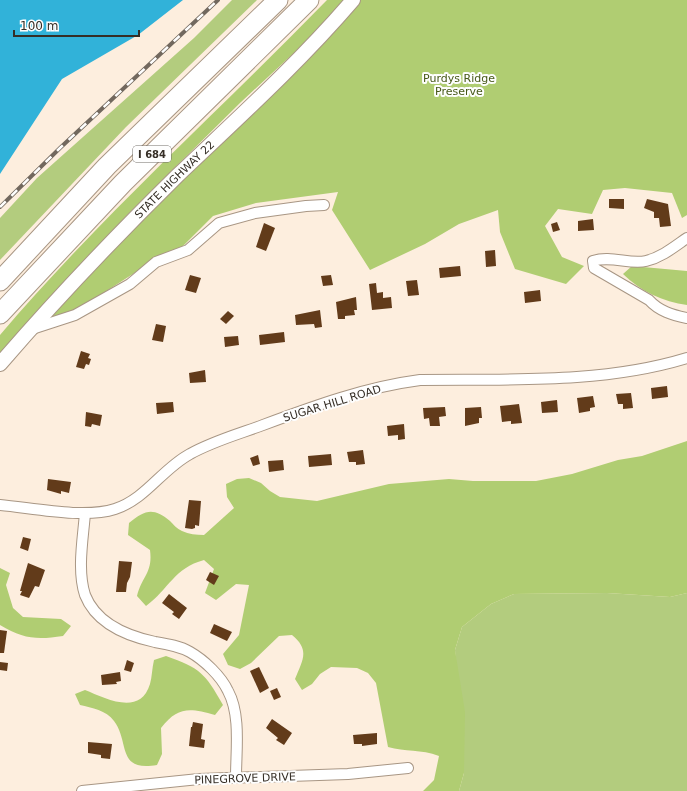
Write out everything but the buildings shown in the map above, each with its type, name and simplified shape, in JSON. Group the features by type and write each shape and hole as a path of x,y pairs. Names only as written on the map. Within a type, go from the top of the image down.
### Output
{"highway":[{"name":"I 684","path":"0,280 107,166 278,0"},
{"name":"I 684","path":"0,314 123,183 309,0"}],"main road":[{"name":"STATE HIGHWAY 22","path":"0,364 30,330 141,213 290,66 353,0"}],"street":[{"path":"30,330 75,315 130,284 156,262 188,250 219,223 254,213 324,205"},
{"path":"687,238 666,253 645,261 602,258 592,261 594,268 649,300 656,308 687,318"},
{"name":"SUGAR HILL ROAD","path":"0,505 85,513 102,512 132,502 188,454 209,444 316,406 372,389 420,380 551,378 623,372 687,358"},
{"path":"85,513 81,555 82,571 85,594 94,612 112,626 132,636 189,651 222,680 229,691 235,710 236,778"},
{"name":"PINEGROVE DRIVE","path":"82,791 236,778 348,774 408,768"}],"green space":[{"path":"232,0 257,0 126,127 0,260 0,218 37,178 194,38"},
{"path":"327,0 344,0 310,38 241,102 129,213 17,334 0,355 0,335 78,248"},
{"name":"Purdys Ridge Preserve","path":"357,0 687,0 687,215 682,218 672,193 625,188 603,190 592,214 558,209 545,226 562,257 584,266 566,284 515,269 500,232 498,210 459,224 425,244 370,270 332,210 338,192 256,203 213,216 183,246 139,270 74,312 41,323"},
{"path":"632,266 687,271 687,305 678,304 652,295 637,286 623,274"},
{"path":"687,441 687,593 670,597 607,593 514,594 491,604 462,627 455,650 465,712 464,773 459,791 423,791 434,780 439,756 426,752 401,750 388,747 376,683 368,673 357,668 331,667 320,674 312,684 302,690 295,679 302,660 303,650 298,640 292,635 279,636 251,663 240,669 228,665 223,654 239,635 249,585 236,584 216,600 205,593 214,569 204,560 186,568 146,606 137,596 149,569 151,558 150,550 128,535 129,523 140,515 154,512 170,521 182,531 204,535 234,508 227,497 226,484 237,479 249,478 261,483 280,497 317,501 389,484 449,479 473,481 536,481 572,474 618,460 642,456"},
{"path":"0,568 10,573 6,585 13,608 23,617 61,619 71,626 63,636 38,638 23,636 0,625"},
{"path":"607,593 670,597 687,593 687,791 459,791 464,773 455,650 462,627 491,604 514,594"},
{"path":"166,656 187,664 200,673 206,679 223,705 215,715 191,710 179,712 173,716 161,728 162,754 157,765 144,766 135,764 126,754 119,729 111,717 94,708 80,705 75,694 85,690 102,697 121,702 130,703 138,700 145,694 150,684 154,660"}],"water":[{"path":"0,0 183,0 138,35 62,79 0,174"}],"railway":[{"path":"0,207 60,148 218,0"}]}
